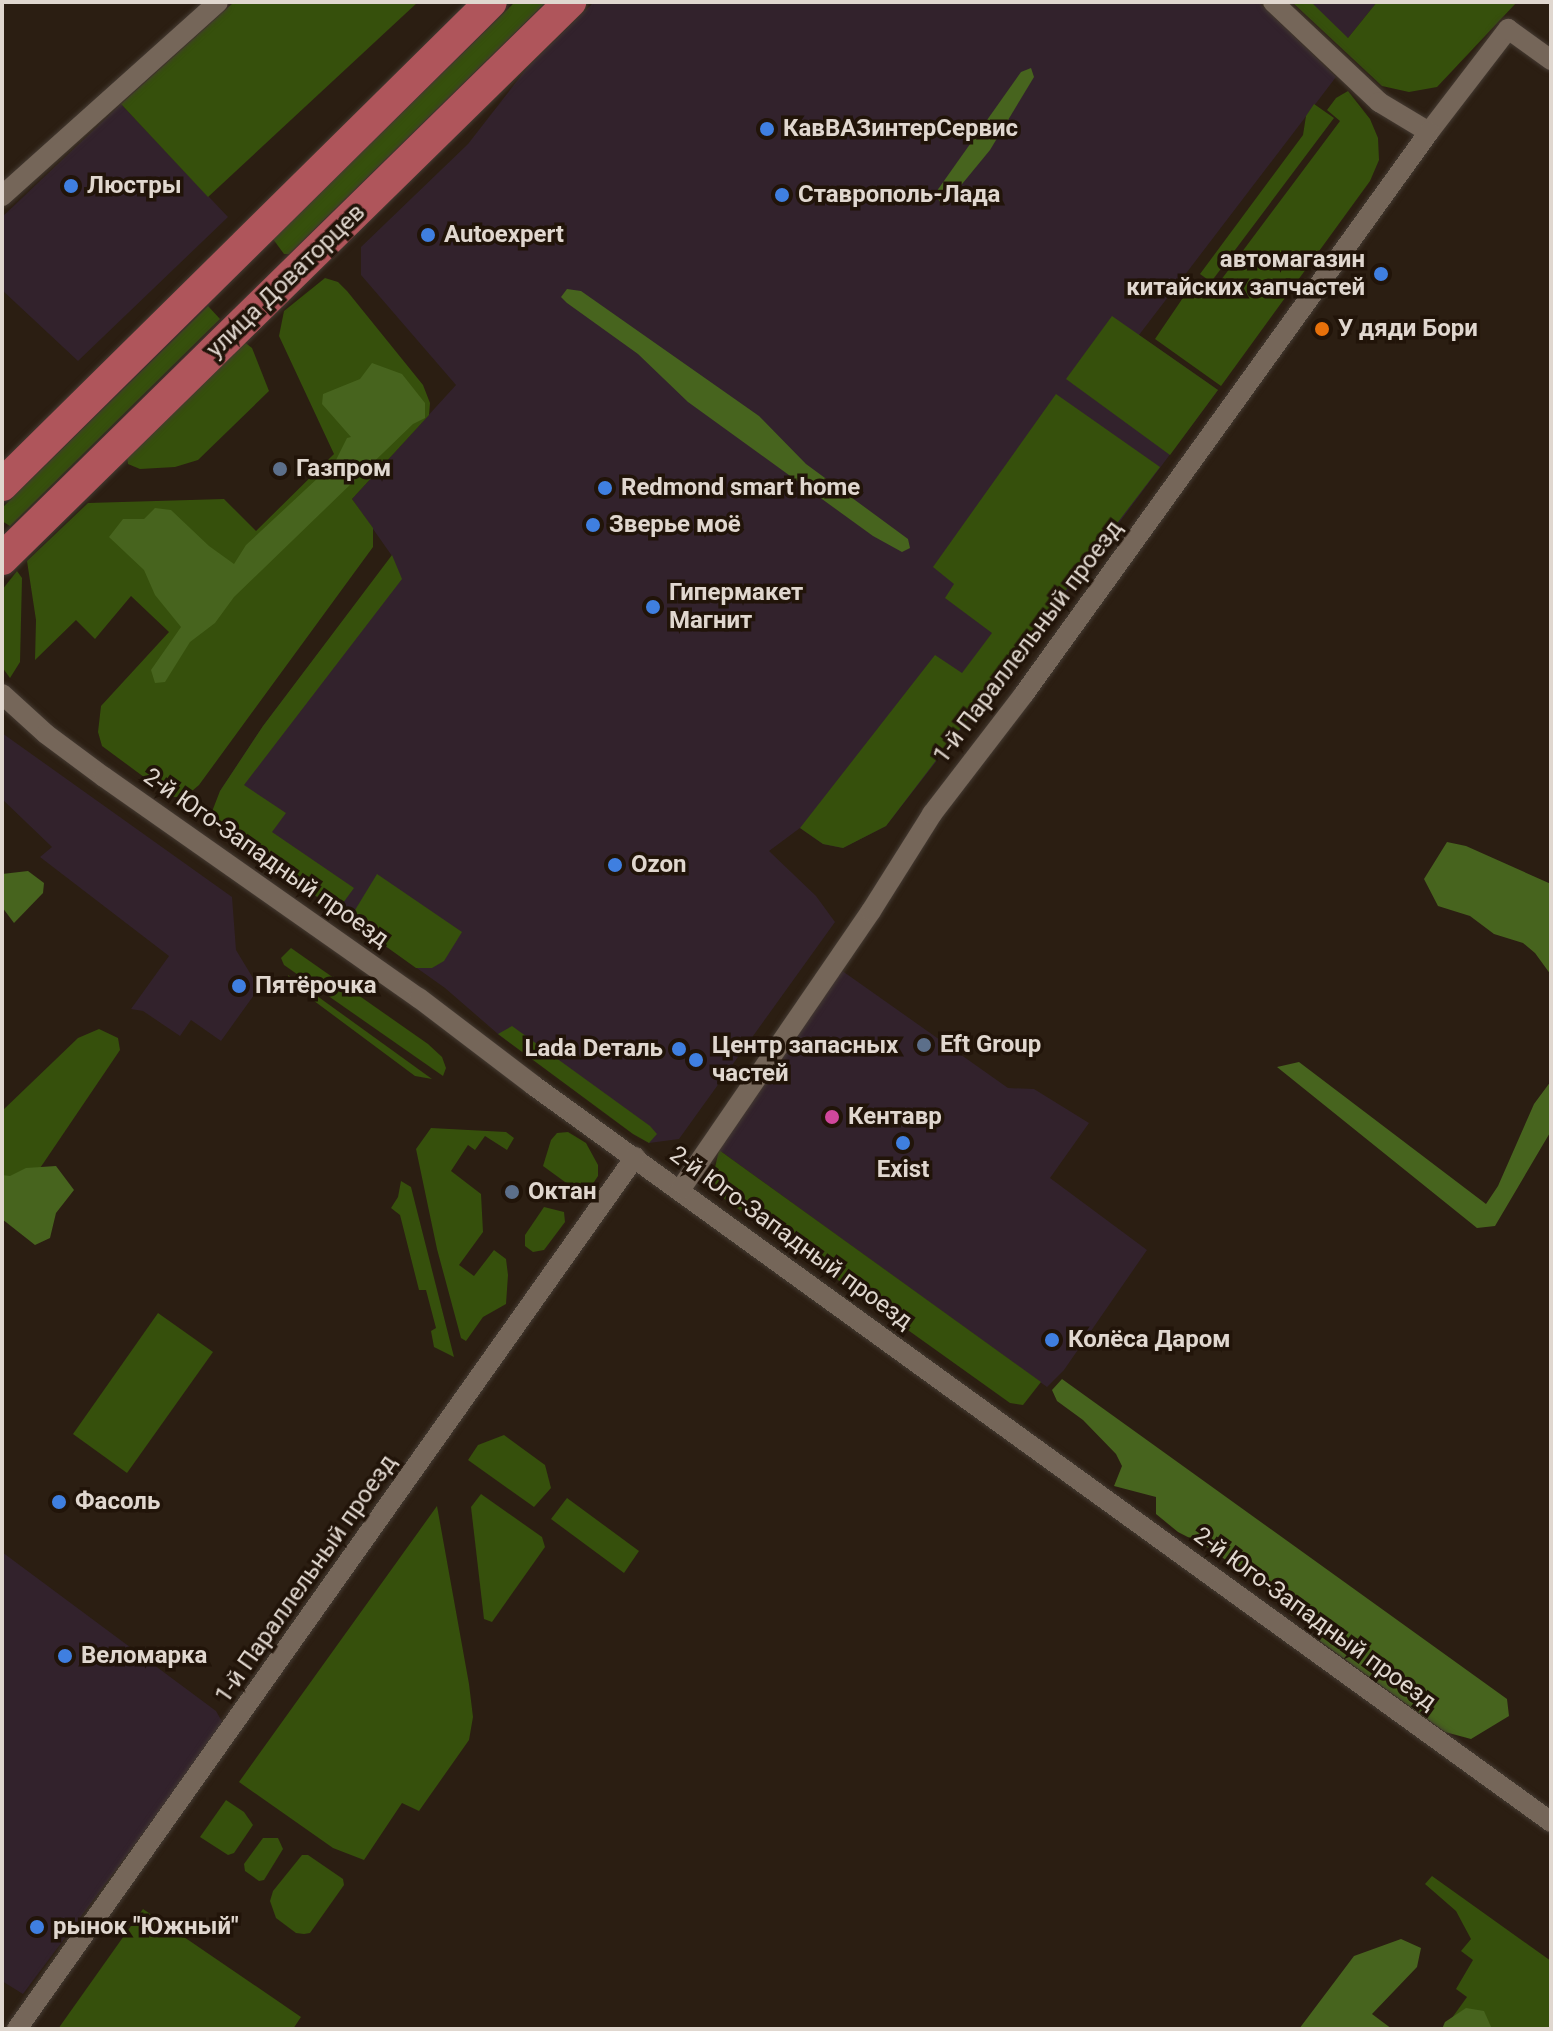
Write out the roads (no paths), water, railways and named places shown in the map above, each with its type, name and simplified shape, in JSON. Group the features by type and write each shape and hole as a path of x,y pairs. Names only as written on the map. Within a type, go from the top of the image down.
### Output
{"main road":[{"path":"2,485 491,2"},
{"name":"улица Доваторцев","path":"2,559 570,2"}],"street":[{"path":"2,196 218,2"},
{"path":"1273,2 1379,102 1429,132"},
{"name":"1-й Параллельный проезд","path":"680,1190 871,911 932,814 1024,694 1429,132 1508,29 1551,60"},
{"name":"2-й Юго-Западный проезд","path":"2,694 46,734 104,777 419,998 514,1071 1551,1822"},
{"name":"1-й Параллельный проезд","path":"17,2029 635,1157"}],"place":[{"name":"КавВАЗинтерСервис","path":"767,129"},
{"name":"Люстры","path":"71,186"},
{"name":"Ставрополь-Лада","path":"782,195"},
{"name":"Autoexpert","path":"428,235"},
{"name":"автомагазин китайских запчастей","path":"1381,274"},
{"name":"У дяди Бори","path":"1322,329"},
{"name":"Газпром","path":"280,469"},
{"name":"Redmond smart home","path":"605,488"},
{"name":"Зверье моё","path":"593,525"},
{"name":"Гипермакет Магнит","path":"653,607"},
{"name":"Ozon","path":"615,865"},
{"name":"Пятёрочка","path":"239,986"},
{"name":"Eft Group","path":"924,1045"},
{"name":"Lada Dеталь","path":"679,1049"},
{"name":"Центр запасных частей","path":"696,1060"},
{"name":"Кентавр","path":"832,1117"},
{"name":"Exist","path":"903,1143"},
{"name":"Октан","path":"512,1192"},
{"name":"Колёса Даром","path":"1052,1340"},
{"name":"Фасоль","path":"59,1502"},
{"name":"Веломарка","path":"65,1656"},
{"name":"рынок \"Южный\"","path":"37,1927"}]}
